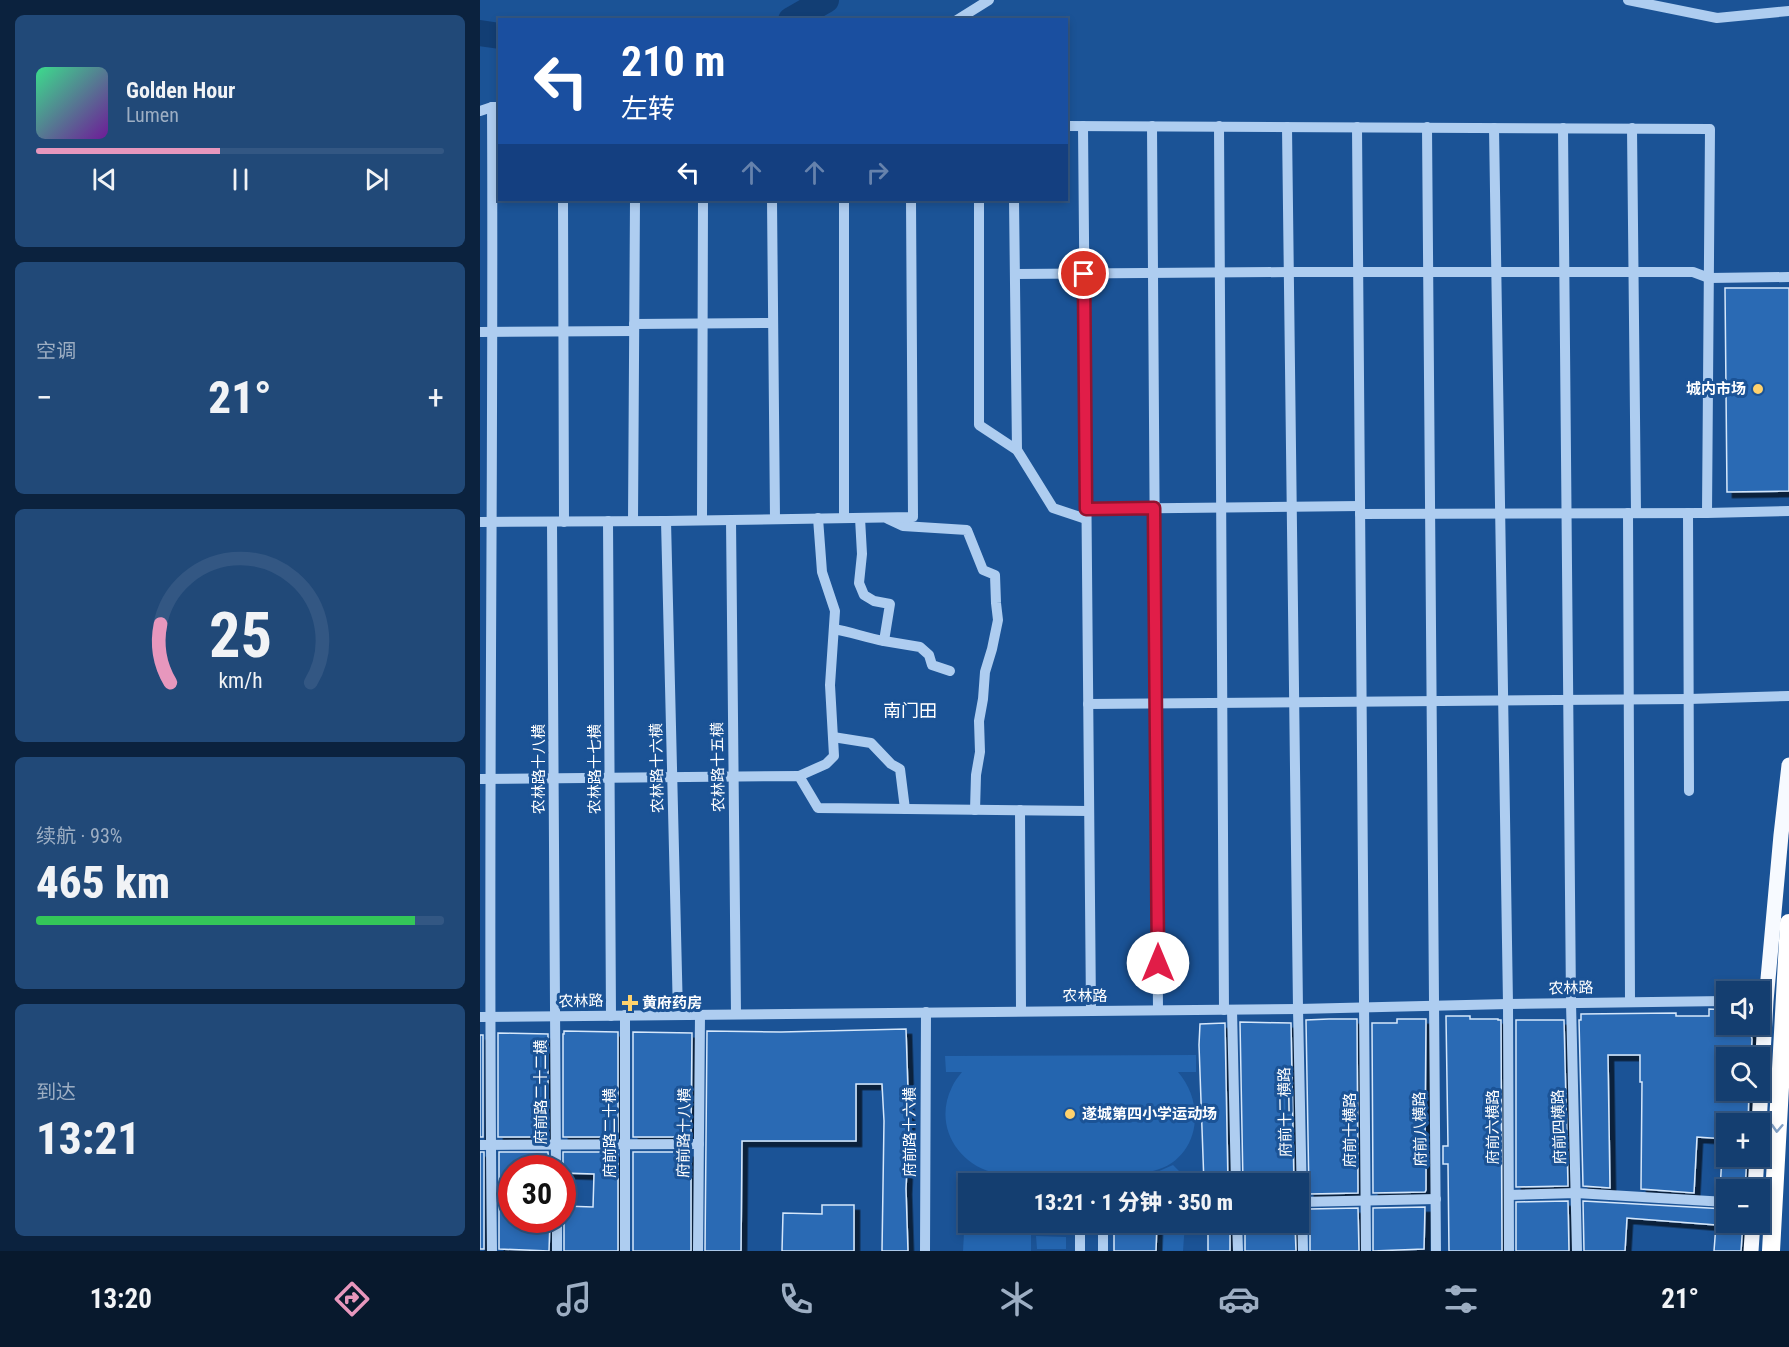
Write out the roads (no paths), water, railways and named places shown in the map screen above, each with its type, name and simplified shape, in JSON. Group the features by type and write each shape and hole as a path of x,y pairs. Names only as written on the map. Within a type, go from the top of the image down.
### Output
{"highway":[{"path":"1771,1251 1770,1001 1789,923"}],"main road":[{"path":"1770,1001 1781,835 1789,765"},
{"path":"1760,1113 1767,1035"},
{"path":"1751,1251 1752,1233"}],"street":[{"path":"960,18 989,0"},
{"path":"1628,0 1717,18 1789,11"},
{"path":"480,111 496,107 493,332 486,522 485,778 485,1145 492,1251"},
{"path":"1068,126 1710,129 1707,513"},
{"path":"1083,126 1091,1011"},
{"path":"1152,126 1158,1010"},
{"path":"1219,126 1222,704 1228,1010 1235,1173"},
{"name":"府前十二横路","path":"1287,127 1300,1173"},
{"name":"府前十横路","path":"1357,127 1366,1251"},
{"name":"府前八横路","path":"1427,127 1436,1251"},
{"name":"府前六横路","path":"1494,128 1508,1004 1509,1251"},
{"name":"府前四横路","path":"1563,128 1571,1003 1577,1251"},
{"path":"1630,1002 1629,700 1634,272 1632,128"},
{"path":"563,201 564,522"},
{"path":"633,521 635,201"},
{"path":"702,520 703,201"},
{"path":"772,201 775,519"},
{"path":"844,201 844,518"},
{"path":"486,522 913,517 911,201"},
{"path":"979,201 979,425 1017,450 1053,508 1086,514 1154,508 1292,507 1430,514 1789,511"},
{"path":"1014,201 1017,450"},
{"path":"1015,274 1693,272 1709,278 1789,277"},
{"path":"480,332 563,332 703,323 773,323"},
{"path":"1688,513 1689,791"},
{"path":"885,517 903,526 968,530 983,570 995,575 998,620 985,672 979,721 980,752 976,775 975,810"},
{"path":"485,778 800,776 826,764 834,756 830,685 835,611 822,573 818,518"},
{"path":"860,518 862,554 859,583 864,594 874,601 890,604 884,641"},
{"name":"农林路十五横","path":"731,520 736,1014"},
{"name":"农林路十七横","path":"608,521 611,1016"},
{"name":"农林路十六横","path":"666,521 678,1015"},
{"name":"农林路十八横","path":"552,522 556,1016"},
{"path":"834,629 848,631 861,637 920,647 929,655 932,665 950,671"},
{"path":"1088,704 1629,700 1789,696"},
{"path":"834,737 871,743 891,764 900,769 905,809"},
{"path":"800,776 818,808 1089,811"},
{"path":"1020,810 1021,1011"},
{"name":"农林路","path":"485,1017 1228,1010 1716,1001"},
{"name":"府前路十六横","path":"925,1251 926,1012"},
{"name":"府前路二十横","path":"625,1015 625,1251"},
{"name":"府前路十八横","path":"698,1251 700,1015"},
{"name":"府前路二十二横","path":"556,1016 556,1155"},
{"path":"485,1145 699,1144"},
{"path":"1509,1195 1576,1193 1716,1201"},
{"path":"1309,1202 1436,1199"},
{"path":"557,1233 557,1251"},
{"path":"1080,1233 1080,1251"},
{"path":"1103,1233 1103,1251"},
{"path":"1237,1233 1238,1251"},
{"name":"府前十二横路","path":"1302,1233 1303,1251"}],"waterway":[{"path":"794,18 826,0"},
{"path":"480,33 498,36"}],"place":[{"name":"城内市场","path":"1758,389"},
{"name":"黄府药房","path":"630,1003"},
{"name":"遂城第四小学运动场","path":"1070,1114"}],"district":[{"name":"南门田","path":"910,710"}]}
